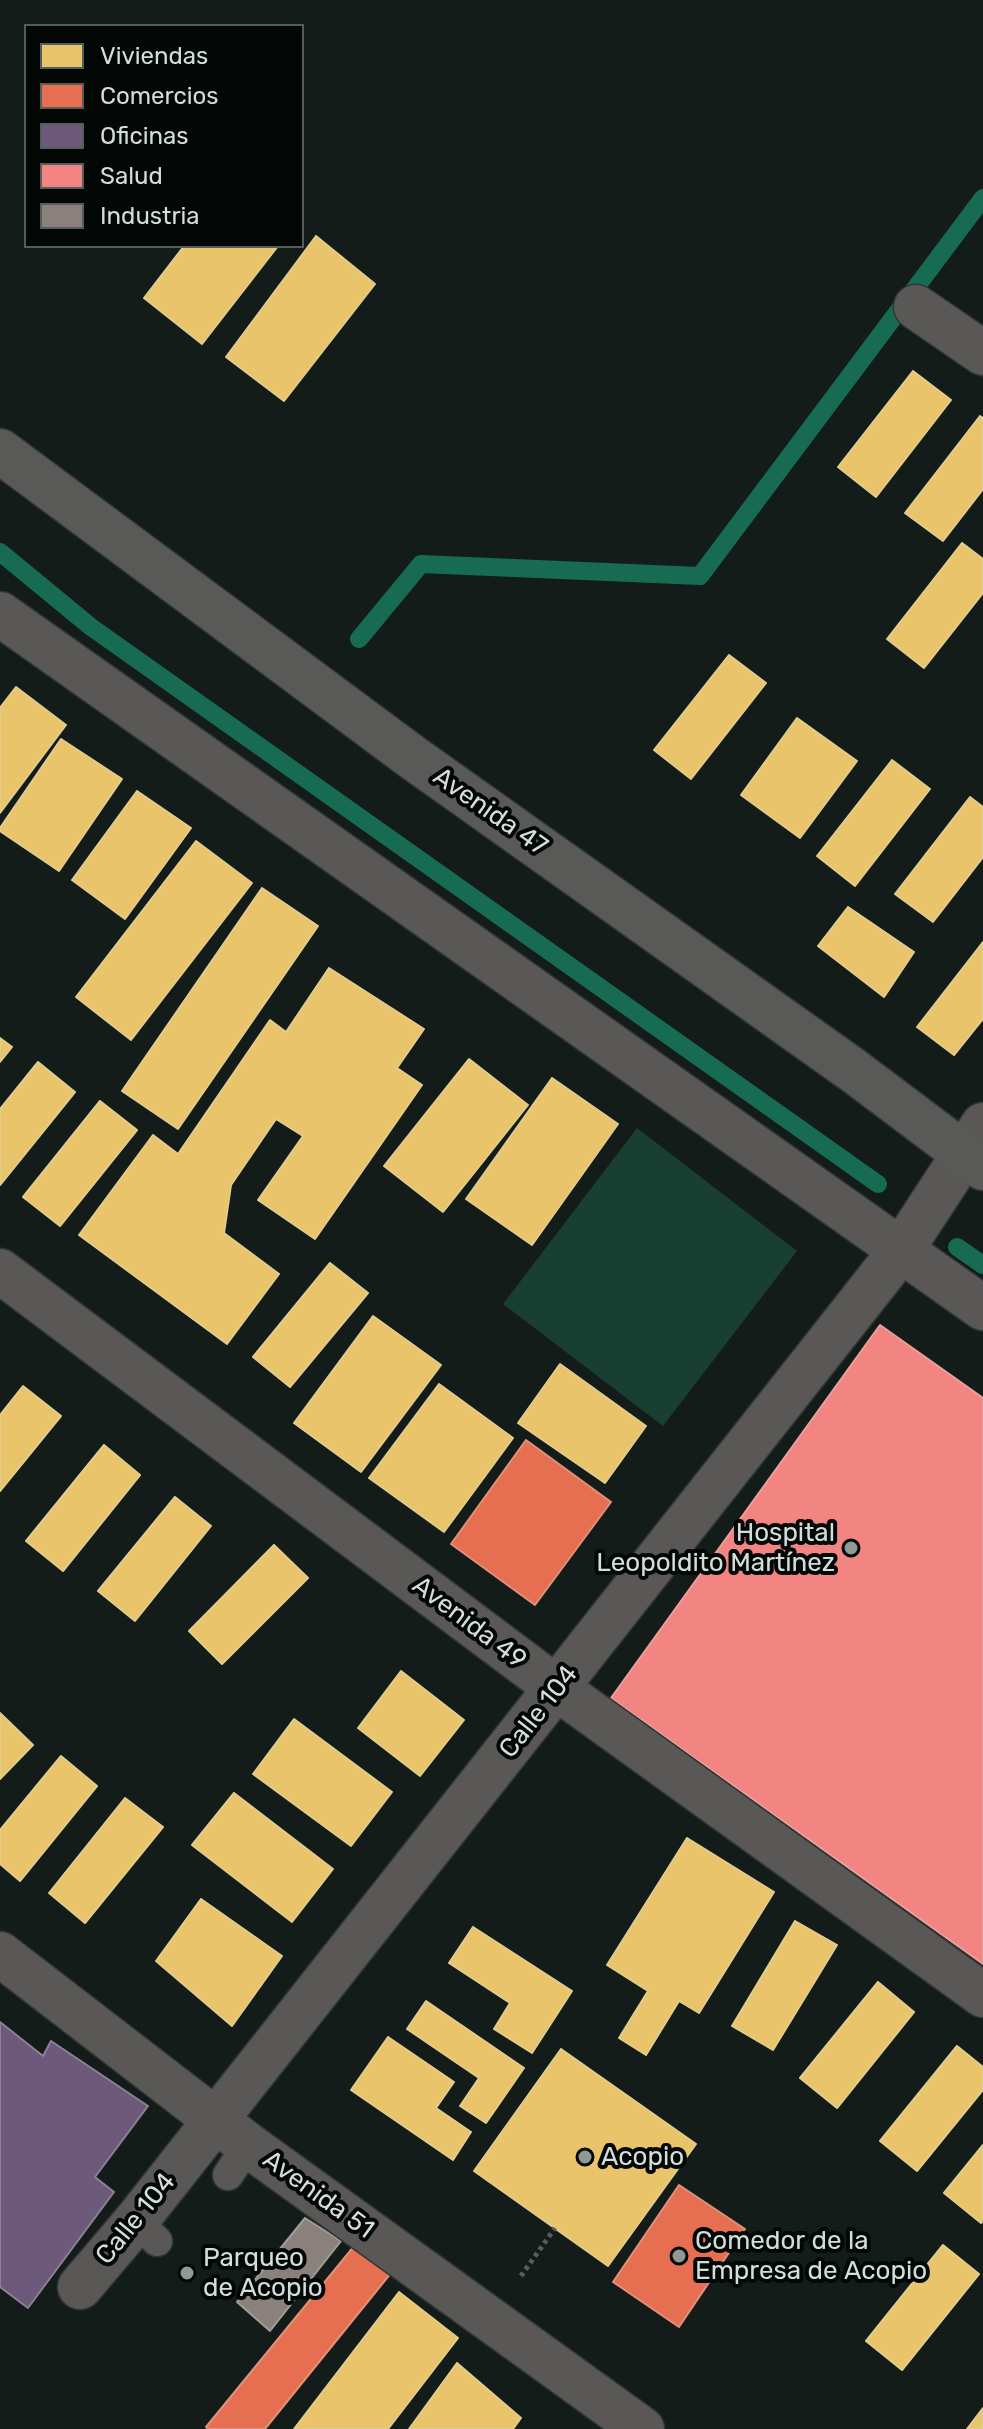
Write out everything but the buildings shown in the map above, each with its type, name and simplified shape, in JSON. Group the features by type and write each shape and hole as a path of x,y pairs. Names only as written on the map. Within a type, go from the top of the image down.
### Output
{"main road":[{"name":"Avenida 47","path":"0,451 412,757 854,1071 976,1149"}],"street":[{"path":"916,307 983,353"},
{"path":"0,614 983,1308"},
{"name":"Calle 104","path":"80,2287 147,2231 231,2146 558,1689 902,1249 976,1149"},
{"name":"Avenida 49","path":"0,1271 558,1689 983,1995"},
{"name":"Avenida 51","path":"0,1954 231,2146 642,2429"}],"green space":[{"path":"637,1128 797,1251 663,1426 503,1304"}],"waterway":[{"path":"359,639 421,564 700,576 983,198"},
{"path":"0,552 91,627 878,1184"},
{"path":"957,1247 983,1265"}],"place":[{"name":"Hospital Leopoldito Martínez","path":"851,1548"},
{"name":"Acopio","path":"585,2157"},
{"name":"Comedor de la Empresa de Acopio","path":"679,2256"},
{"name":"Parqueo de Acopio","path":"187,2273"}]}
